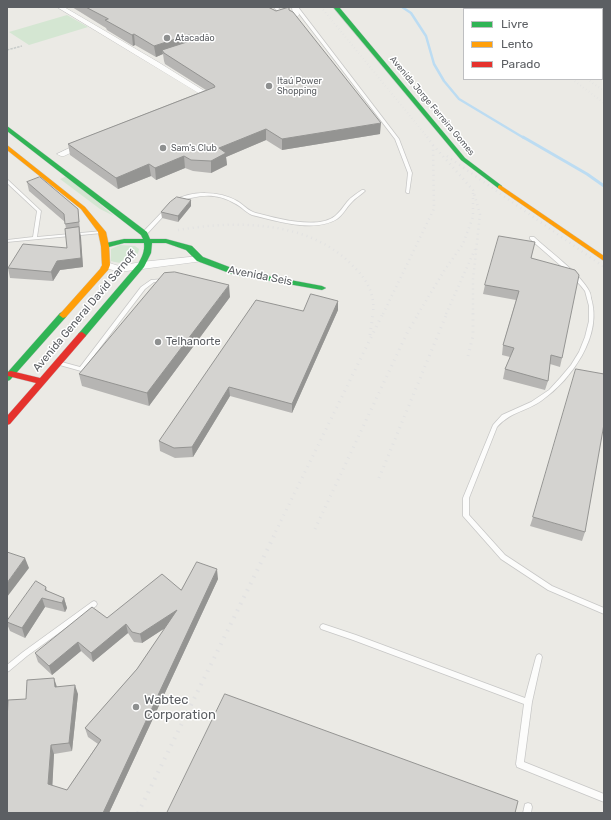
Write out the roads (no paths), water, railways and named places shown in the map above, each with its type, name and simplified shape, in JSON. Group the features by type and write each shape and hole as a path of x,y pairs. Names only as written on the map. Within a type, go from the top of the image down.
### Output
{"main road":[{"name":"Avenida Jorge Ferreira Gomes","path":"336,7 463,159 482,174 604,259"},
{"path":"7,128 147,238"},
{"name":"Avenida General David Sarnoff","path":"7,147 81,205 102,232 105,246 106,265 104,270 9,376"},
{"name":"Avenida Seis","path":"105,246 112,243 147,238 166,241 181,245 194,252 200,259 235,272 322,288"},
{"name":"Avenida General David Sarnoff","path":"7,422 141,265 151,248 147,238"},
{"path":"9,376 42,381"}],"street":[{"path":"60,7 156,61 210,97 195,103"},
{"path":"294,19 296,15 295,7"},
{"path":"61,154 91,142"},
{"name":"Avenida Seis","path":"106,265 119,269 141,265 200,259"}],"lane":[{"path":"276,7 280,11"},
{"path":"295,7 397,139 410,173 408,192"},
{"path":"7,181 39,211 35,238"},
{"path":"147,238 175,201 185,197 216,194 237,203 246,212 303,223 322,223 338,217 349,202 363,191"},
{"path":"7,241 102,232"},
{"path":"532,238 574,276 587,290 592,309 589,335 578,359 554,388 538,400 501,418 495,426 466,498 466,516 503,557 550,588 604,612"},
{"path":"58,362 81,370 144,288 153,281 168,279"},
{"path":"7,669 25,654 94,604"},
{"path":"323,627 354,637 528,702"},
{"path":"539,657 528,702 520,764 604,798"}],"waterway":[{"path":"402,7 411,13 426,36 434,64 444,81 459,99 524,138"},
{"path":"523,137 587,174 604,186"}],"railway":[{"path":"321,7 428,138"},
{"path":"573,80 604,103"},
{"path":"588,80 604,91"},
{"path":"427,137 433,145"},
{"path":"383,314 434,209 433,145"},
{"path":"433,145 473,190"},
{"path":"447,156 604,267"},
{"path":"418,314 444,271 463,244 473,217 473,190"},
{"path":"468,356 473,336 473,280 480,214 473,190"},
{"path":"178,230 224,225 248,225 272,227 295,232 317,240 337,252 364,278 372,295 373,313"},
{"path":"446,314 476,247"},
{"path":"370,335 373,313"},
{"path":"273,537 383,313"},
{"path":"315,529 408,331 419,313"},
{"path":"379,478 447,313"},
{"path":"138,813 274,536"}],"place":[{"name":"Atacadão","path":"167,38"},
{"name":"Itaú Power Shopping","path":"269,86"},
{"name":"Sam's Club","path":"163,148"},
{"name":"Telhanorte","path":"158,342"},
{"name":"Wabtec Corporation","path":"136,707"}]}
